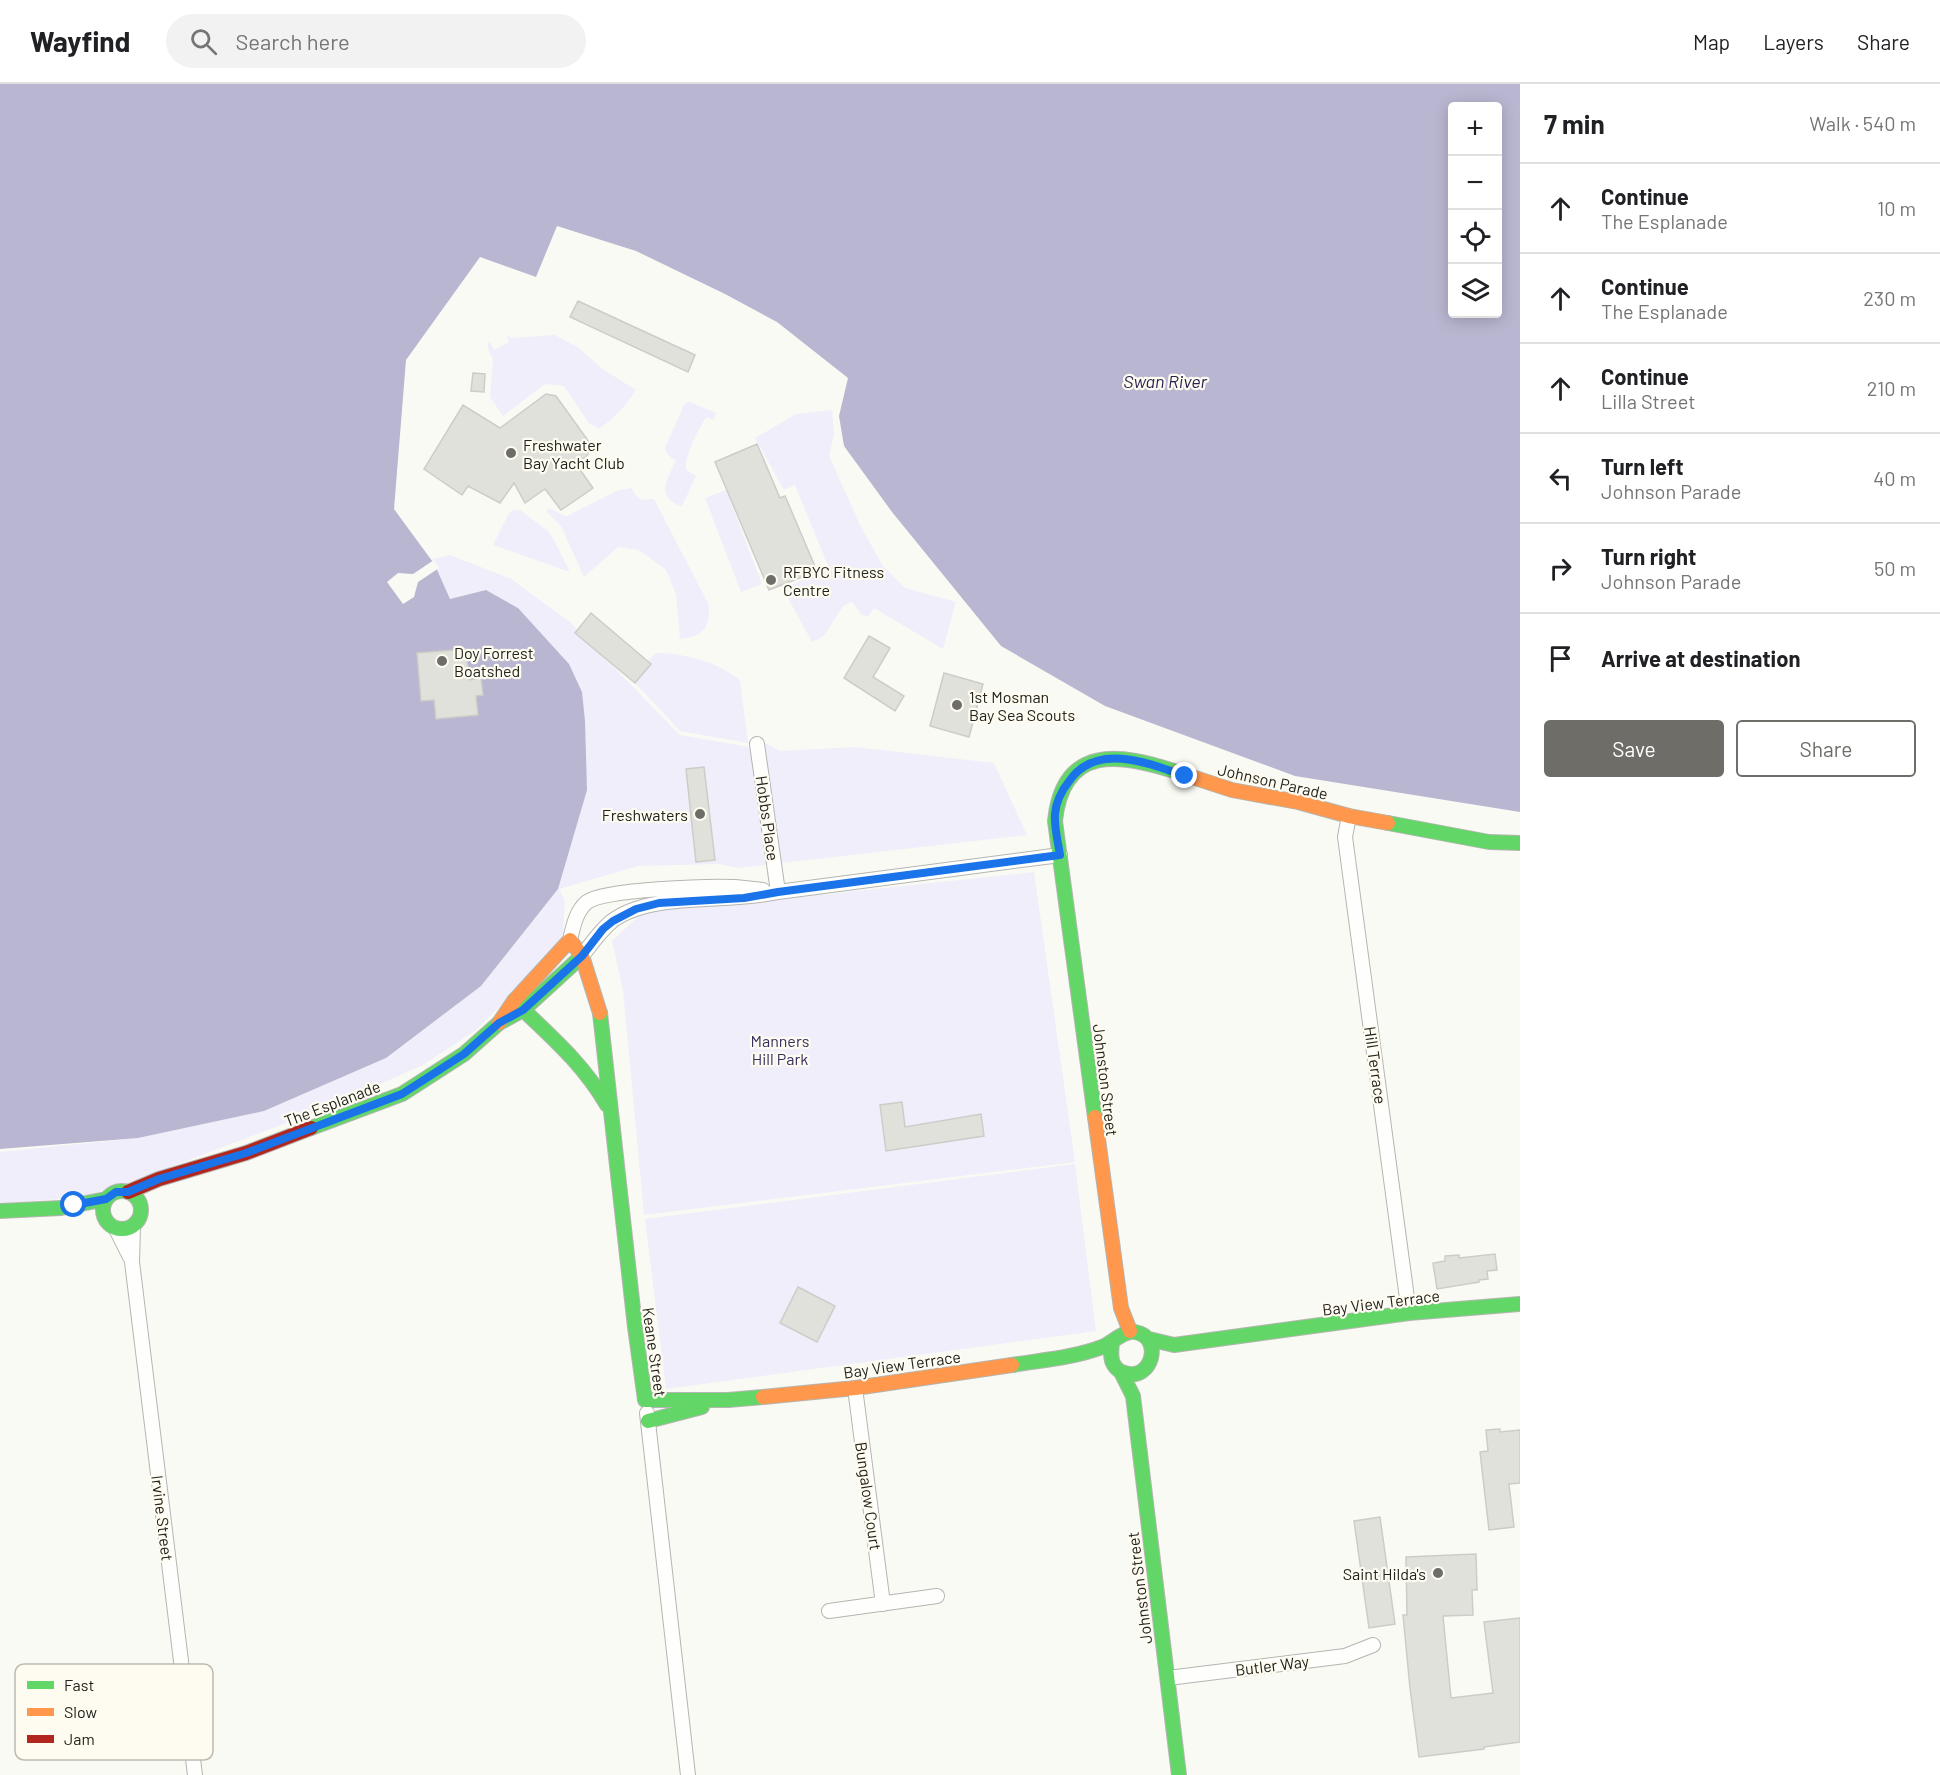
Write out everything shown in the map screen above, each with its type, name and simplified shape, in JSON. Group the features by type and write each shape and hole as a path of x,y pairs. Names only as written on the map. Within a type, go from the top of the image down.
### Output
{"street":[{"name":"Hobbs Place","path":"757,744 778,892"},
{"name":"Johnson Parade","path":"1060,855 1055,821 1058,802 1064,788 1076,771 1095,760 1125,758 1153,764 1232,790 1298,802 1349,816 1489,842 1520,843"},
{"name":"Hill Terrace","path":"1349,816 1346,839 1409,1313"},
{"path":"582,956 603,929 613,921 646,905 744,898 1060,855"},
{"name":"Johnston Street","path":"1060,855 1121,1308 1120,1337"},
{"path":"570,940 579,911 586,903 601,897 642,891 734,887 778,892"},
{"name":"Keane Street","path":"570,940 582,956 600,1012 688,1775"},
{"name":"The Esplanade","path":"519,1006 570,940"},
{"name":"The Esplanade","path":"128,1192 159,1179 246,1153 402,1094 464,1054 582,956"},
{"path":"519,1006 572,1053 590,1075 612,1116"},
{"path":"140,1205 159,1179"},
{"path":"0,1211 62,1209 74,1211 104,1205 116,1192 128,1192 134,1195 140,1205 140,1216 133,1226 122,1230 116,1229 106,1222 104,1205"},
{"name":"Irvine Street","path":"133,1226 132,1262 181,1664"},
{"name":"Irvine Street","path":"116,1229 132,1262"},
{"name":"Bay View Terrace","path":"1149,1339 1174,1345 1409,1313 1520,1304"},
{"path":"1143,1334 1149,1339 1153,1351 1152,1361 1146,1369 1138,1373 1127,1374 1117,1367 1110,1355 1120,1337 1143,1334"},
{"name":"Bay View Terrace","path":"645,1400 728,1400 855,1388 1079,1355 1120,1337"},
{"name":"Bay View Terrace","path":"1152,1361 1174,1345"},
{"name":"Bay View Terrace","path":"1079,1355 1117,1367"},
{"name":"Johnston Street","path":"1117,1367 1133,1396"},
{"name":"Johnston Street","path":"1138,1373 1133,1396 1179,1775"},
{"name":"Bungalow Court","path":"855,1388 883,1604"},
{"name":"Bay View Terrace","path":"648,1421 728,1400"},
{"path":"829,1611 937,1596"},
{"name":"Butler Way","path":"1168,1678 1345,1656 1373,1645"},
{"name":"Irvine Street","path":"193,1760 195,1775"}],"green space":[{"path":"555,335 579,348 601,368 636,390 610,421 599,429 589,423 564,386 545,384 503,416 490,397 493,359 489,352 489,341 494,350 509,342 506,336 513,338"},
{"path":"690,402 716,413 714,420 706,417 690,449 686,470 696,476 682,506 674,503 666,493 667,481 676,461 668,455 665,448 685,403"},
{"path":"832,410 834,435 829,456 861,527 883,566 905,588 956,602 943,649 874,608 868,617 861,614 852,602 843,606 824,636 812,642 783,589 829,568 795,485 784,490 755,438 796,414"},
{"path":"632,488 635,495 642,500 654,499 709,605 708,620 704,630 694,636 680,639 676,594 666,570 639,550 618,547 584,577 561,526 546,511 549,509 567,516 619,490"},
{"path":"726,490 762,584 741,592 705,498"},
{"path":"520,510 548,531 570,572 493,545 509,513"},
{"path":"450,555 511,579 570,622 680,735 749,747 765,743 780,751 855,747 994,763 1027,835 738,868 719,864 638,866 559,889 565,901 563,933 549,958 476,1030 423,1065 326,1108 147,1176 83,1197 0,1204 0,1152 138,1138 264,1111 386,1058 528,620 518,608 486,590 450,599 435,565 430,560"},
{"path":"656,653 700,660 721,668 740,680 748,743 680,731 635,683 651,664 648,661"},
{"name":"Manners Hill Park","path":"1034,872 1075,1162 644,1215 623,990 612,941 647,908 772,900"},
{"path":"1075,1164 1096,1331 666,1389 645,1219"}],"water":[{"name":"Swan River","path":"0,84 1520,84 1520,812 1295,776 1105,706 1001,646 892,512 844,446 839,416 848,378 777,322 725,294 636,251 557,226 536,277 480,257 406,360 394,509 435,565 450,599 486,590 518,608 569,664 582,692 587,790 558,889 481,986 386,1058 264,1111 138,1138 0,1149"}],"pier":[{"path":"434,560 439,568 418,582 414,597 403,604 387,582 398,573 413,574"}],"building":[{"path":"578,301 695,355 688,372 570,317"},
{"path":"473,373 485,374 484,392 471,391"},
{"name":"Freshwater Bay Yacht Club","path":"546,394 556,396 589,442 590,449 587,456 576,464 593,488 561,510 545,489 525,503 514,483 500,503 468,486 462,495 424,469 463,405 500,428"},
{"path":"757,444 780,498 785,496 817,571 769,590 715,462"},
{"path":"591,613 651,664 635,683 575,633"},
{"path":"869,636 890,648 873,677 904,696 895,711 844,678"},
{"path":"466,649 469,680 481,678 483,695 476,696 478,715 436,719 434,700 421,701 417,653"},
{"name":"1st Mosman Bay Sea Scouts","path":"944,673 983,684 969,737 930,726"},
{"name":"Freshwaters","path":"704,767 715,860 696,862 686,769"},
{"path":"902,1102 905,1127 981,1114 984,1136 886,1151 880,1105"},
{"path":"1495,1254 1497,1270 1487,1271 1488,1279 1437,1289 1433,1263 1445,1261 1445,1256 1459,1255 1459,1258"},
{"path":"798,1287 835,1306 817,1342 780,1323"},
{"path":"1500,1429 1500,1432 1520,1430 1520,1483 1509,1484 1514,1527 1489,1530 1480,1452 1488,1451 1486,1430"},
{"path":"1380,1517 1395,1624 1369,1628 1354,1521"},
{"path":"1476,1554 1477,1590 1472,1590 1473,1615 1443,1616 1451,1698 1493,1693 1484,1622 1520,1618 1520,1742 1419,1757 1403,1615 1407,1615 1406,1557"}],"traffic: fast":[{"path":"1095,1117 1055,821 1060,796 1069,778 1082,767 1098,760 1135,761 1177,772"},
{"path":"1388,823 1489,842 1520,843"},
{"path":"311,1128 402,1094 464,1054 499,1023 523,1010 582,956"},
{"path":"514,1001 576,1062 607,1105"},
{"path":"600,1013 645,1400 728,1400 763,1397"},
{"path":"122,1191 129,1192 135,1197 140,1203 141,1210 140,1217 135,1223 129,1228 122,1229 115,1228 109,1223 104,1217 103,1210 104,1203 109,1197 115,1192 122,1191"},
{"path":"0,1211 61,1208 106,1199"},
{"path":"1149,1339 1174,1345 1409,1313 1520,1304"},
{"path":"1012,1365 1091,1351 1131,1332 1144,1336 1149,1342 1152,1350 1148,1365 1142,1371 1134,1374 1119,1370 1112,1360 1112,1343"},
{"path":"1121,1372 1133,1396 1179,1775"},
{"path":"648,1421 702,1407"}],"traffic: slow":[{"path":"1177,772 1232,790 1298,802 1349,816 1388,823"},
{"path":"499,1023 514,1001 570,940 582,956 600,1013"},
{"path":"1095,1117 1121,1308 1130,1331"},
{"path":"763,1397 855,1388 1012,1365"}],"traffic: jam":[{"path":"128,1192 159,1179 246,1153 311,1128"}],"place":[{"name":"Freshwater Bay Yacht Club","path":"511,453"},
{"name":"RFBYC Fitness Centre","path":"771,580"},
{"name":"Doy Forrest Boatshed","path":"442,661"},
{"name":"1st Mosman Bay Sea Scouts","path":"957,705"},
{"name":"Freshwaters","path":"700,814"},
{"name":"Saint Hilda's","path":"1438,1573"}],"route":[{"path":"74,1205 106,1199 116,1192 128,1192 159,1179 246,1153 402,1094 464,1054 499,1023 523,1010 582,956 603,929 621,915 646,905 758,897 778,892 1060,855 1055,812 1064,788 1076,771 1095,760 1125,758 1153,764 1185,776"}]}
